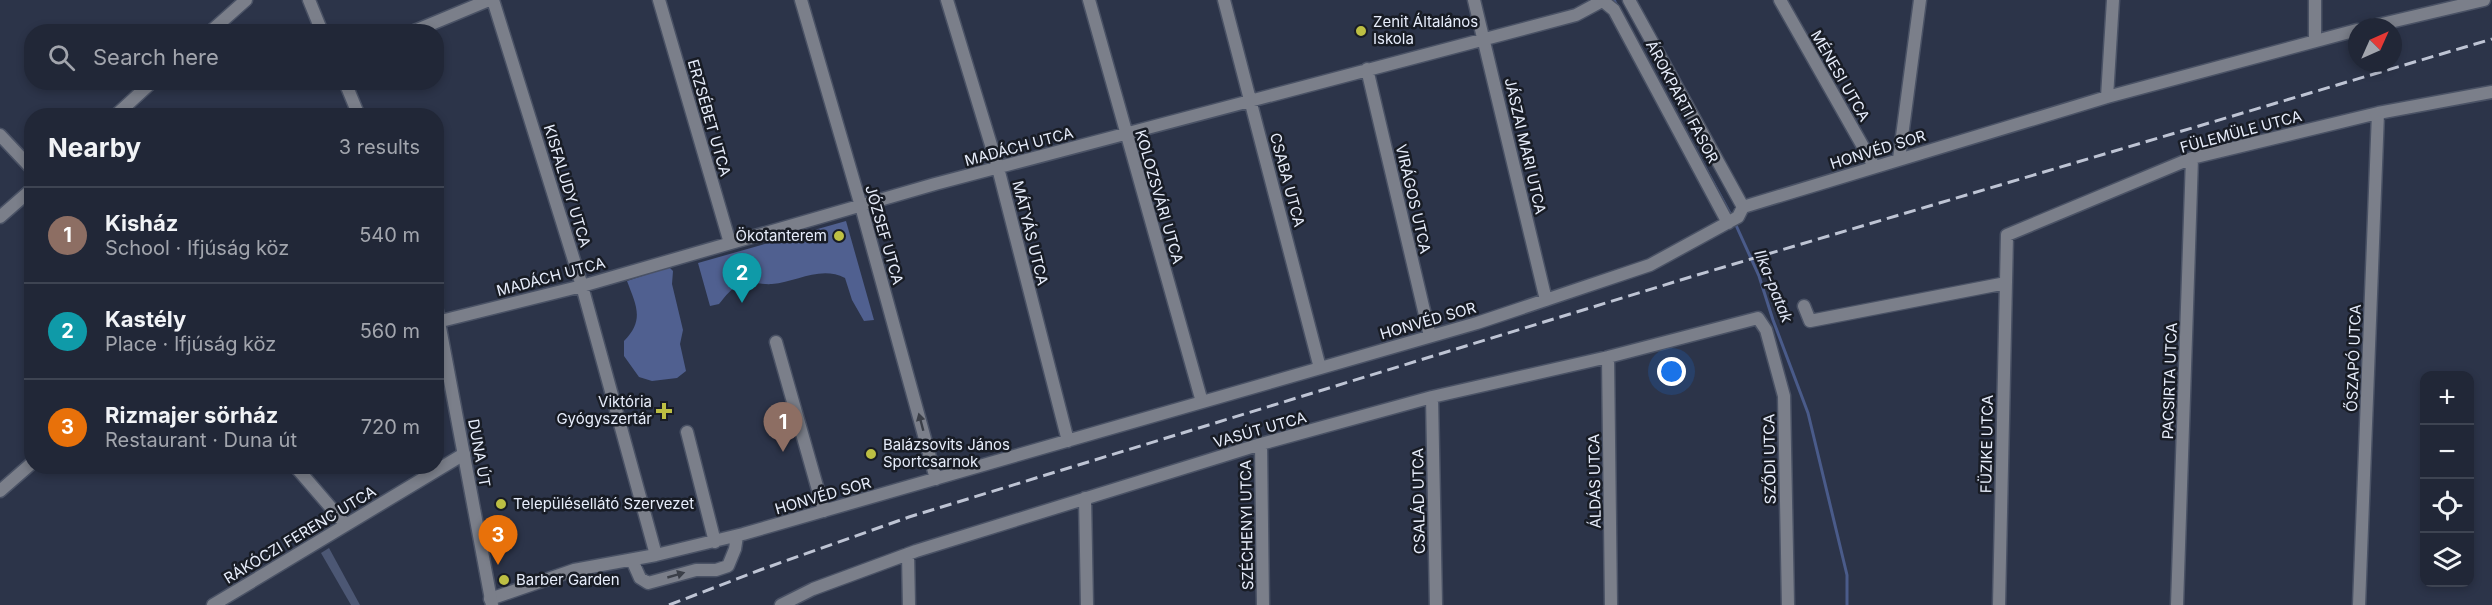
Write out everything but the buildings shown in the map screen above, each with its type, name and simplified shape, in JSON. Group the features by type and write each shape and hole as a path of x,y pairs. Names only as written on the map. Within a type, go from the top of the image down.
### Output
{"street":[{"path":"219,24 246,0"},
{"path":"309,0 319,24"},
{"path":"432,24 491,0"},
{"name":"KISFALUDY UTCA","path":"491,0 582,286 656,555"},
{"name":"ERZSÉBET UTCA","path":"659,0 730,243"},
{"name":"JÓZSEF UTCA","path":"801,0 861,206 936,479"},
{"name":"MÁTYÁS UTCA","path":"947,0 998,168 1068,441"},
{"name":"KOLOZSVÁRI UTCA","path":"1089,0 1202,402"},
{"name":"CSABA UTCA","path":"1224,0 1320,368"},
{"name":"JÁSZAI MARI UTCA","path":"1474,0 1546,300"},
{"name":"MADÁCH UTCA","path":"444,320 582,286 998,168 1576,15 1604,0"},
{"name":"ÁROKPARTI FASOR","path":"1604,0 1614,10 1735,217"},
{"name":"ÁROKPARTI FASOR","path":"1629,0 1735,217"},
{"name":"MÉNESI UTCA","path":"1779,0 1874,166"},
{"path":"1899,159 1920,0"},
{"path":"2107,97 2113,0"},
{"path":"2315,0 2315,41"},
{"path":"2402,19 2484,0"},
{"name":"HONVÉD SOR","path":"491,603 574,570 656,555 737,536 1430,336 1650,266 1735,217 1874,166 2107,97 2348,32"},
{"name":"VIRÁGOS UTCA","path":"1366,69 1430,336"},
{"path":"124,108 143,90"},
{"path":"348,90 356,108"},
{"name":"FÜLEMÜLE UTCA","path":"2007,235 2192,158 2379,113 2492,92"},
{"name":"ŐSZAPÓ UTCA","path":"2359,605 2379,113"},
{"path":"0,135 24,160"},
{"name":"PACSIRTA UTCA","path":"2177,605 2192,158"},
{"path":"0,217 24,196"},
{"name":"FÜZIKE UTCA","path":"1999,605 2007,235"},
{"path":"1804,306 1810,321 2006,283"},
{"name":"VASÚT UTCA","path":"781,605 813,589 908,554 1261,444 1432,397 1608,357 1758,318"},
{"name":"SZŐDI UTCA","path":"1758,318 1766,330 1784,396 1788,605"},
{"name":"DUNA ÚT","path":"444,338 491,603"},
{"path":"776,342 824,511"},
{"name":"ÁLDÁS UTCA","path":"1608,357 1611,605"},
{"name":"CSALÁD UTCA","path":"1432,397 1436,605"},
{"path":"687,432 715,542"},
{"name":"SZÉCHENYI UTCA","path":"1261,444 1263,605"},
{"name":"RÁKÓCZI FERENC UTCA","path":"444,466 464,454"},
{"path":"0,491 24,471"},
{"path":"302,474 345,524"},
{"name":"RÁKÓCZI FERENC UTCA","path":"213,605 430,474"},
{"path":"1085,498 1087,605"},
{"path":"632,560 640,578 648,583 696,570 716,570 728,566 735,549 737,536"},
{"path":"908,554 909,605"}],"shaded area":[{"path":"846,221 874,320 864,321 852,300 845,278 827,273 808,275 781,283 740,284 719,304 710,306 698,263"},
{"path":"669,267 673,271 672,284 683,330 680,344 686,371 677,378 652,381 639,377 624,356 624,341 631,333 637,319 636,305 627,281"},
{"path":"329,548 360,605 351,605 321,553"}],"waterway":[{"name":"Ilka-patak","path":"1614,0 1732,217"},
{"name":"Ilka-patak","path":"1735,223 1759,276 1808,413 1847,575 1847,605"}],"railway":[{"path":"669,605 909,517 1697,275 2492,39"}],"place":[{"name":"Zenit Általános Iskola","path":"1361,31"},
{"name":"Ökotanterem","path":"839,236"},
{"name":"Kastély","path":"742,303"},
{"name":"Viktória Gyógyszertár","path":"664,411"},
{"name":"Kisház","path":"783,452"},
{"name":"Balázsovits János Sportcsarnok","path":"871,454"},
{"name":"Településellátó Szervezet","path":"501,504"},
{"name":"Rizmajer sörház","path":"498,565"},
{"name":"Barber Garden","path":"504,580"}]}
